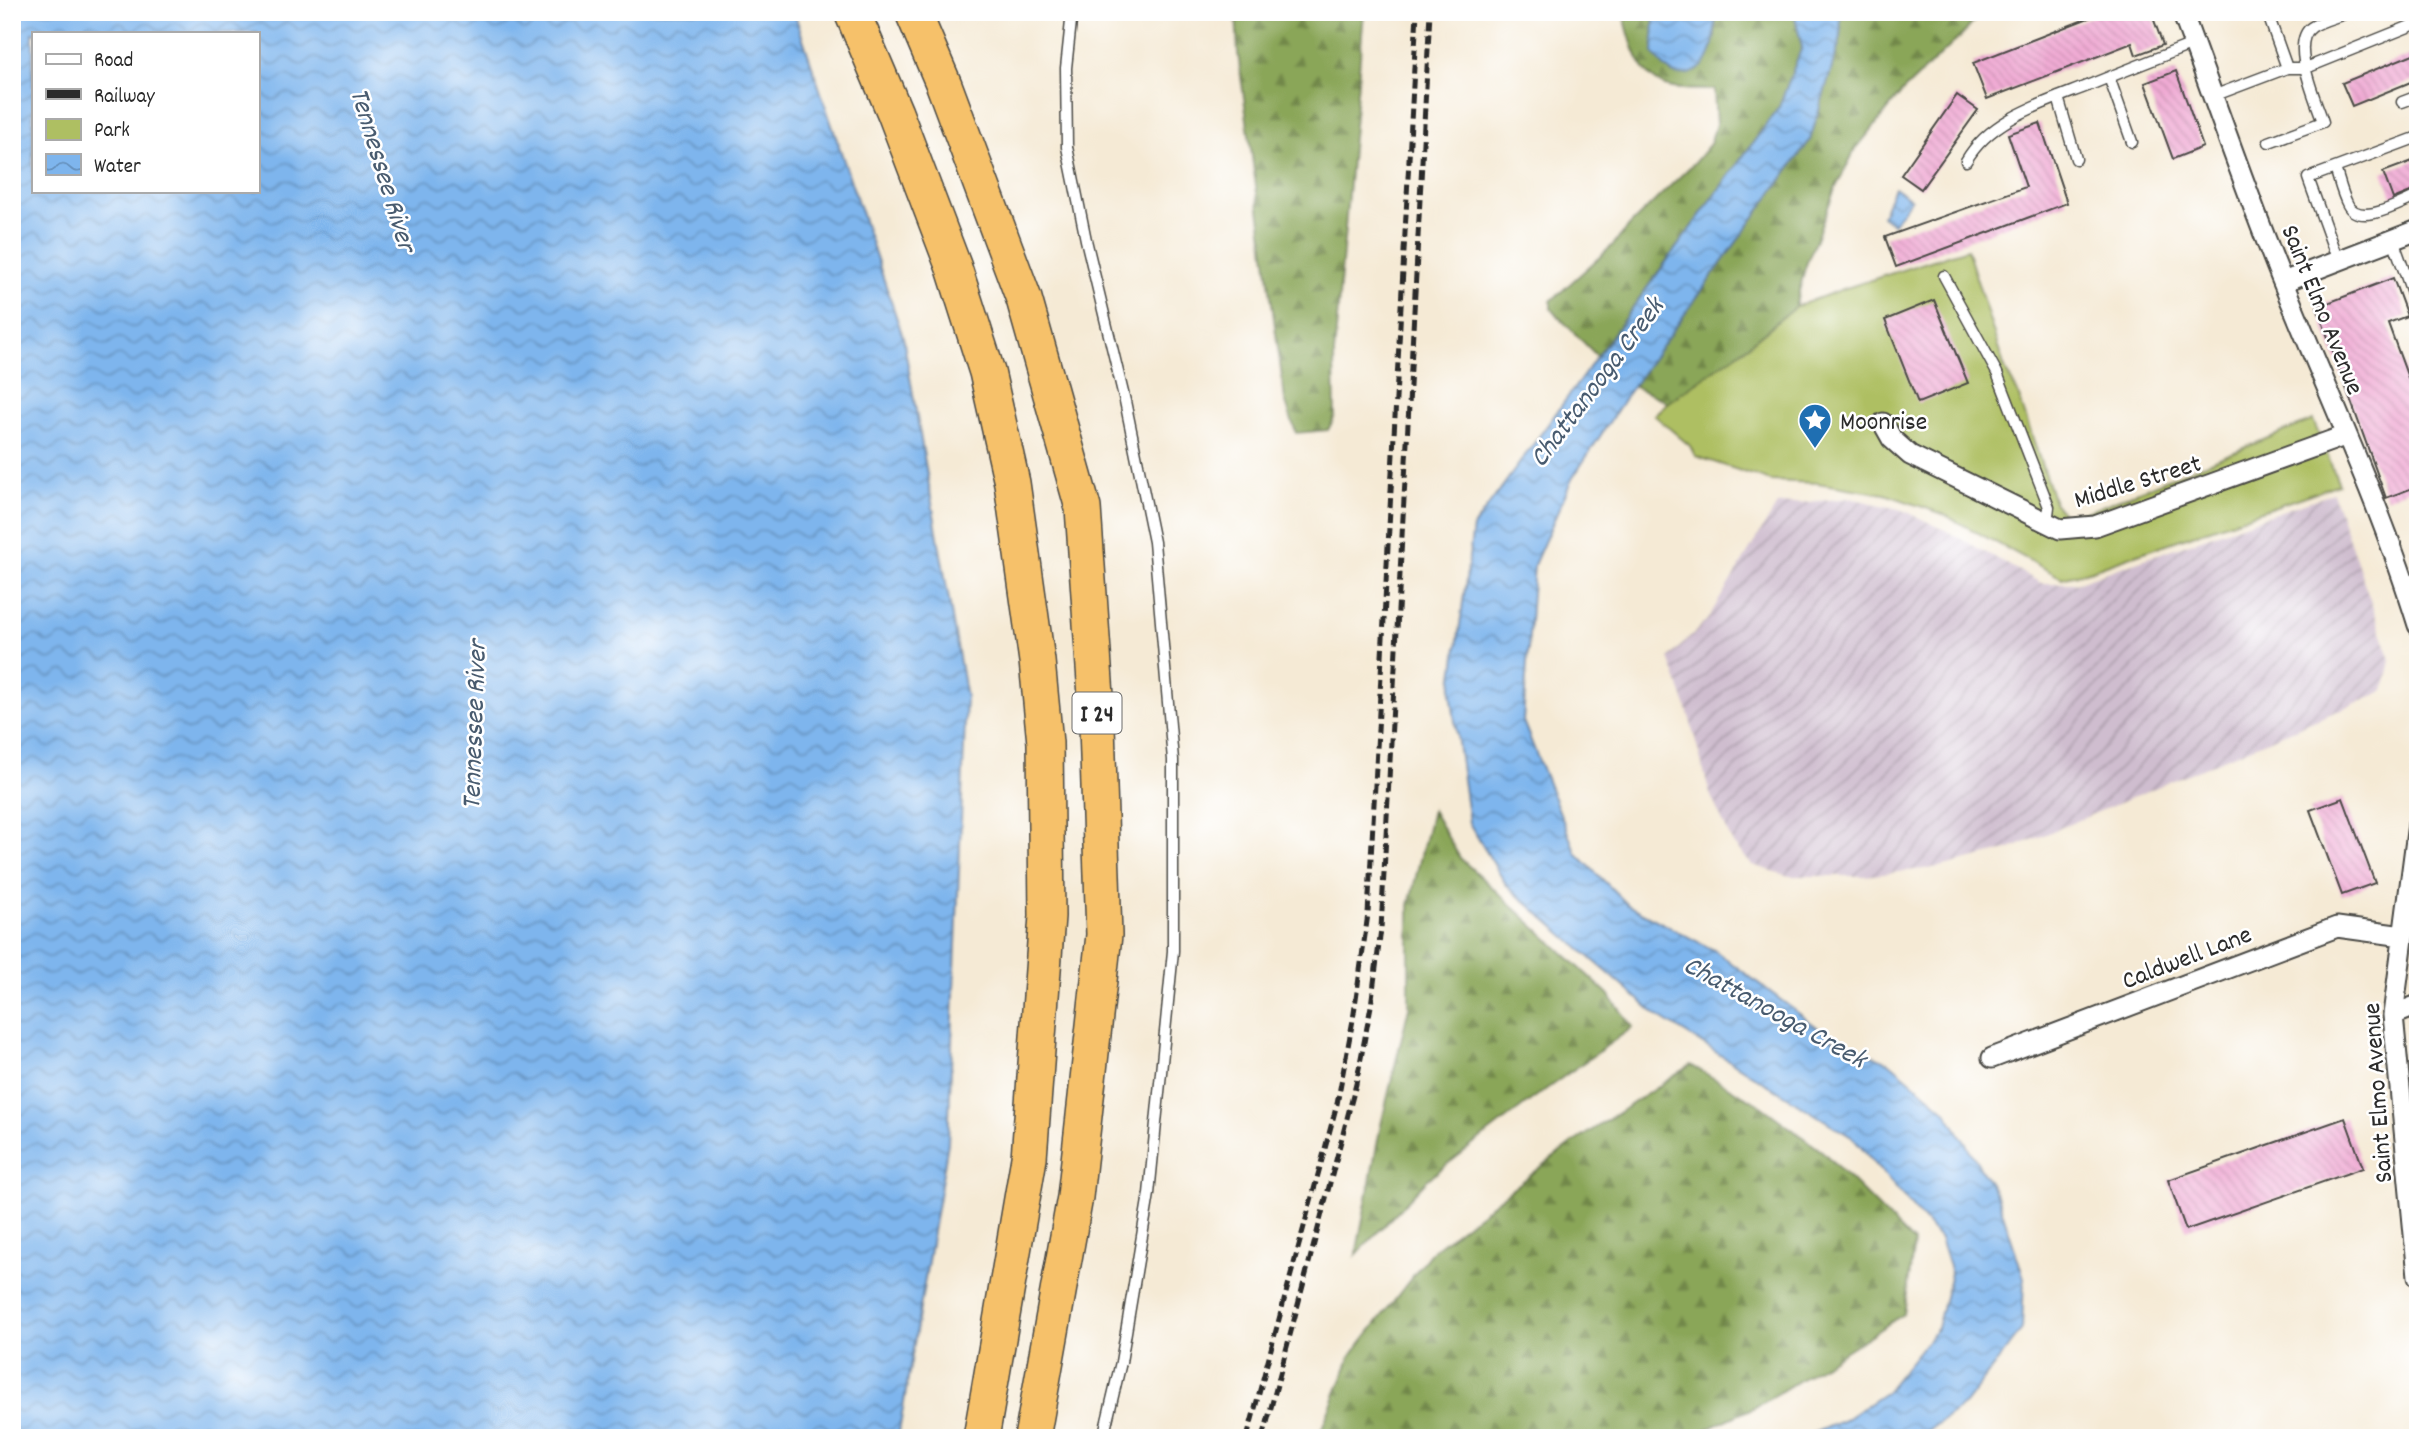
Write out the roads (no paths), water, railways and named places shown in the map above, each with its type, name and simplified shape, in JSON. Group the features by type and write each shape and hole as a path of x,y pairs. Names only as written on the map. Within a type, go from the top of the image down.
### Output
{"highway":[{"name":"I 24","path":"852,12 895,113 954,268 987,372 1012,483 1044,729 1047,916 1029,1158 981,1438"},
{"name":"I 24","path":"912,12 944,85 1024,299 1083,508 1096,696 1104,935 1075,1197 1032,1438"}],"street":[{"name":"Saint Elmo Avenue","path":"2182,12 2283,282 2347,435 2409,566 2418,625"},
{"path":"2283,282 2418,230"},
{"name":"Middle Street","path":"1883,423 1892,439 1909,455 2060,529 2095,526 2347,435"},
{"name":"Saint Elmo Avenue","path":"2418,824 2393,1015 2415,1221 2418,1276"},
{"name":"Caldwell Lane","path":"1992,1058 2337,927 2403,936"},
{"path":"2393,1015 2418,1005"}],"lane":[{"path":"1072,12 1066,68 1067,148 1154,542 1173,760 1174,951 1149,1194 1121,1362 1102,1438"},
{"path":"2267,12 2287,68"},
{"path":"2269,142 2323,122 2306,68 2302,50 2303,36 2312,27 2349,12"},
{"path":"2213,96 2287,68 2306,68 2418,23"},
{"path":"1966,162 1974,147 1996,128 2024,111 2193,44"},
{"path":"2109,77 2132,142"},
{"path":"2402,102 2418,96"},
{"path":"2058,97 2076,159"},
{"path":"2338,261 2308,178 2418,137"},
{"path":"2334,168 2348,206 2356,214 2366,216 2418,197"},
{"path":"2393,240 2418,309"},
{"path":"1944,276 1997,373 2049,507 2047,522"}],"water":[{"name":"Tennessee River","path":"12,12 794,12 903,337 966,697 948,1143 898,1438 12,1438"},
{"path":"1654,12 1716,12 1712,49 1704,65 1697,71 1677,75 1664,66 1653,53"},
{"name":"Chattanooga Creek","path":"1794,12 1840,12 1841,37 1810,140 1633,386 1572,479 1534,565 1523,721 1576,853 1629,906 1714,950 1833,1039 1889,1062 1945,1110 1997,1195 2024,1278 2022,1329 1965,1404 1918,1438 1802,1438 1846,1419 1885,1393 1937,1328 1951,1273 1940,1239 1853,1138 1658,1016 1507,886 1469,823 1451,692 1473,527 1779,107 1802,47"},
{"path":"1894,187 1911,199 1893,224 1882,216"}],"railway":[{"path":"1247,1438 1337,1104 1353,1020 1368,914 1417,12"},
{"path":"1263,1438 1356,1084 1371,1006 1381,929 1430,12"}],"place":[{"name":"Moonrise","path":"1815,450"}]}
